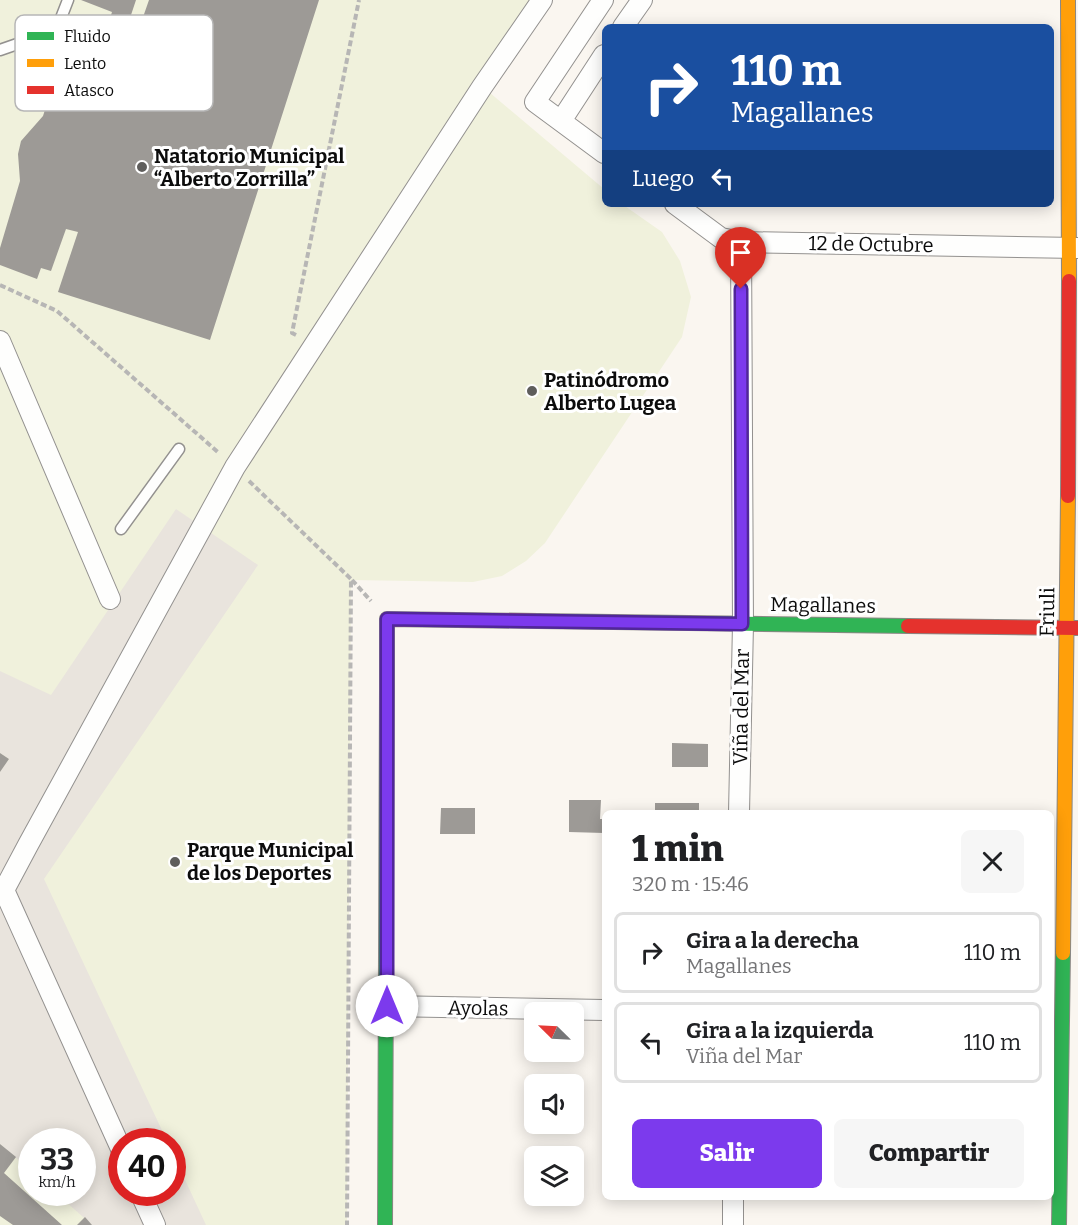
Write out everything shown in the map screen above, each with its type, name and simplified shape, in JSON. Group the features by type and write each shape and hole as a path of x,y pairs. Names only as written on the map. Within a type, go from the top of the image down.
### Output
{"street":[{"path":"112,1128 2,891 235,467 482,87 542,0"},
{"path":"602,152 535,102 603,0"},
{"path":"625,24 642,0"},
{"name":"Friuli","path":"1059,1225 1072,628 1074,248 1068,0"},
{"path":"561,121 602,58"},
{"name":"12 de Octubre","path":"679,207 721,238 741,242 1074,248"},
{"name":"Viña del Mar","path":"740,810 741,242"},
{"path":"0,341 110,598"},
{"name":"Magallanes","path":"387,1006 387,619 1072,628"},
{"path":"384,1225 387,1006"},
{"name":"Ayolas","path":"387,1006 602,1010"},
{"path":"733,1200 733,1225"},
{"path":"146,1206 155,1225"}],"lane":[{"path":"62,15 68,0"},
{"path":"0,50 15,45"},
{"path":"121,530 179,449"}],"path":[{"path":"313,348 292,333 359,0"},
{"path":"0,285 57,311 235,467 351,579 347,1225"}],"green space":[{"name":"Parque Municipal de los Deportes","path":"0,0 542,0 483,87 602,187 602,207 626,207 662,232 680,261 691,297 682,337 545,543 526,561 502,576 473,582 351,580 347,1225 0,1225"}],"shaded area":[{"path":"176,509 258,565 44,879 161,1128 108,1128 108,1206 186,1206 186,1182 206,1225 92,1225 71,1206 96,1206 96,1128 18,1128 18,1160 0,1144 0,772 9,759 0,753 0,671 51,695"}],"building":[{"name":"Natatorio Municipal “Alberto Zorrilla”","path":"81,0 136,0 131,15 111,15 112,12"},
{"name":"Natatorio Municipal “Alberto Zorrilla”","path":"149,0 319,0 210,340 58,292 78,232 66,229 51,271 41,268 37,279 0,265 0,248 20,181 18,154 21,141 43,116 45,111 213,111 213,15 144,15"},
{"path":"672,743 708,744 708,767 672,767"},
{"path":"0,753 9,759 0,772"},
{"path":"569,800 601,800 602,833 569,832"},
{"path":"655,803 699,803 699,810 655,810"},
{"path":"441,808 475,808 475,834 440,834"},
{"path":"0,1144 16,1157 4,1173 18,1186 18,1206 41,1206 62,1225 13,1225 0,1216"},
{"path":"85,1217 92,1225 77,1225"}],"traffic: fast":[{"path":"538,621 908,626"},
{"path":"385,1225 387,690"},
{"path":"1059,1225 1063,953"}],"traffic: slow":[{"path":"1068,0 1069,281"},
{"path":"1063,953 1068,496"}],"traffic: jam":[{"path":"1068,496 1069,281"},
{"path":"387,690 387,619 538,621"},
{"path":"908,626 1078,628"}],"place":[{"name":"Natatorio Municipal “Alberto Zorrilla”","path":"142,167"},
{"name":"Patinódromo Alberto Lugea","path":"532,391"},
{"name":"Parque Municipal de los Deportes","path":"175,862"}],"route":[{"path":"387,1006 387,619 742,624 741,289"}]}
